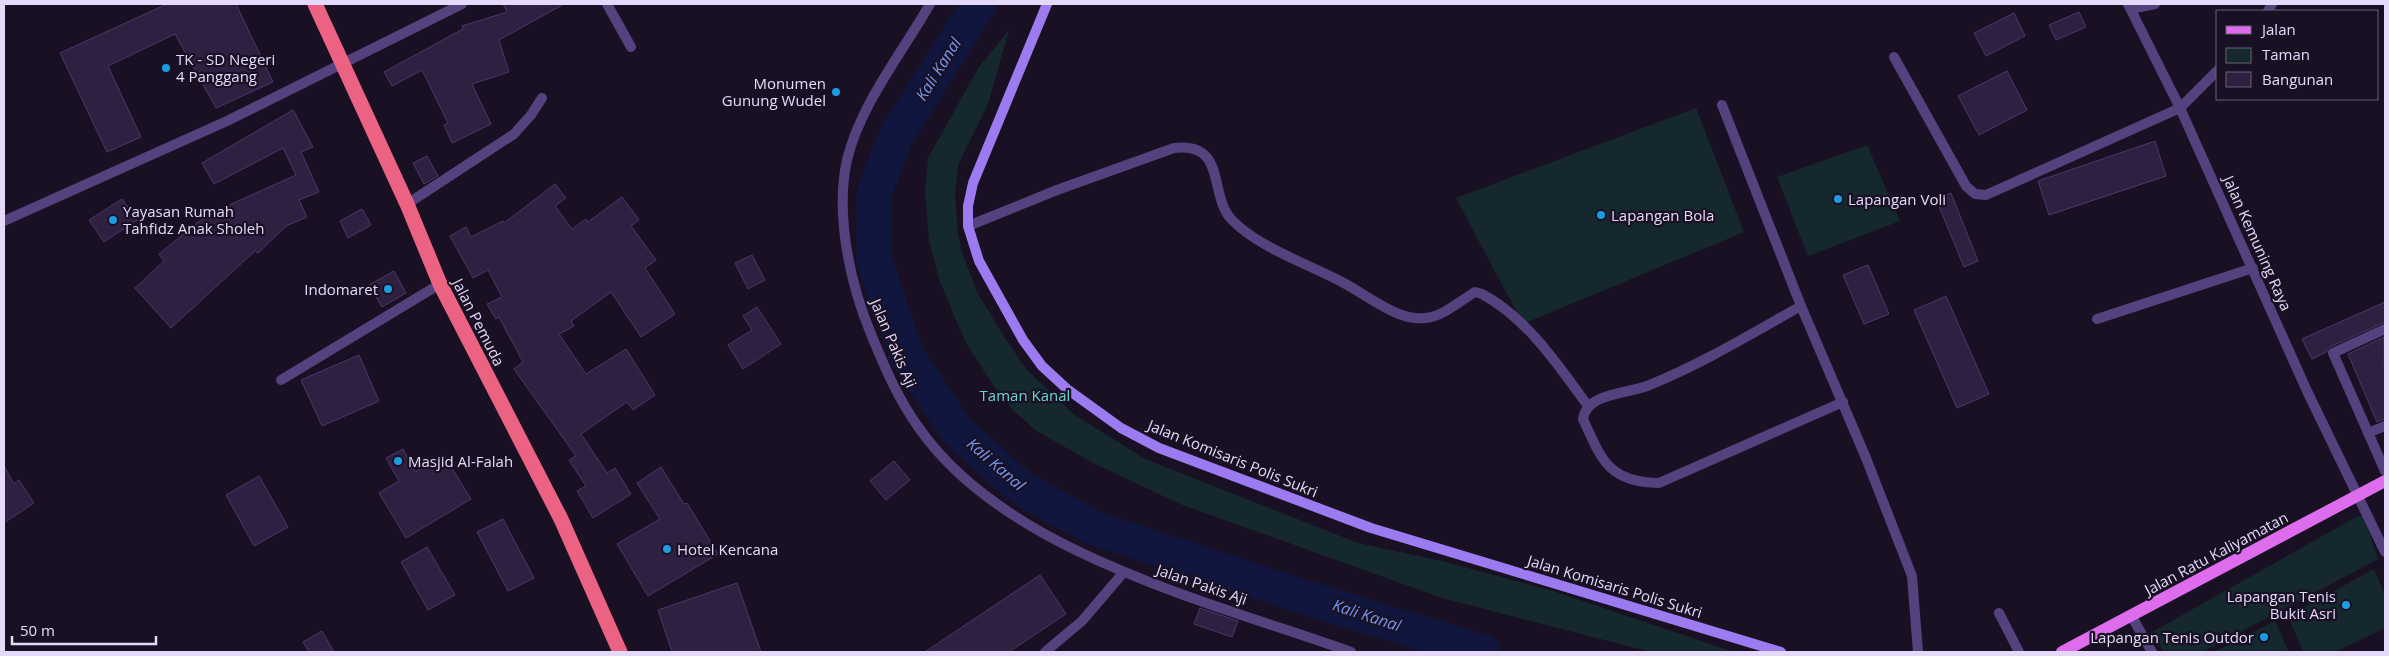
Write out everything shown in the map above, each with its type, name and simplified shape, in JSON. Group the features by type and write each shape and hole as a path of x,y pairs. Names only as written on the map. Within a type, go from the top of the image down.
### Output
{"highway":[{"name":"Jalan Pemuda","path":"314,4 406,204 440,284 561,519 620,652"}],"main road":[{"name":"Jalan Komisaris Polis Sukri","path":"1047,4 972,183 968,206 968,226 979,262 1023,340 1042,366 1067,389 1096,412 1159,448 1371,528 1781,652"},
{"name":"Jalan Ratu Kaliyamatan","path":"2062,652 2132,617 2385,481"}],"street":[{"path":"4,221 227,121 462,4"},
{"path":"607,4 631,47"},
{"name":"Jalan Pakis Aji","path":"930,4 865,113 854,137 847,161 842,210 851,266 864,317 890,379 919,428 963,478 1011,512 1062,543 1123,573 1351,652"},
{"path":"2130,6 2155,4"},
{"name":"Jalan Kemuning Raya","path":"2130,6 2180,108 2307,391 2385,552"},
{"path":"1894,57 1966,186 1975,194 1986,195 2180,108 2216,72"},
{"path":"406,204 514,134 532,115 542,98"},
{"path":"1722,105 1801,306 1843,402 1912,576 1918,652"},
{"path":"968,226 1057,190 1174,148 1194,148 1211,163 1226,212 1246,232 1344,283 1388,309 1408,316 1424,319 1434,317 1475,292 1482,294 1512,317 1538,341 1588,406"},
{"path":"2097,320 2253,268"},
{"path":"281,380 440,284"},
{"path":"1801,306 1697,363 1648,385 1626,393 1598,399 1588,406 1583,419 1598,451 1622,477 1637,482 1659,483 1843,402"},
{"path":"2385,329 2333,353 2385,471"},
{"path":"2368,433 2385,426"},
{"path":"1045,652 1082,621 1123,573"},
{"path":"1999,613 2019,652"},
{"path":"2132,617 2152,652"}],"green space":[{"name":"Taman Kanal","path":"1009,30 988,104 958,165 955,194 958,235 963,255 978,294 1005,338 1026,369 1075,415 1145,459 1358,543 1442,561 1553,591 1734,652 1651,652 1442,598 1180,504 1093,463 1035,430 1014,411 993,385 968,346 955,318 939,279 929,240 925,191 928,158 979,67"},
{"name":"Lapangan Bola","path":"1696,108 1744,232 1523,324 1456,198"},
{"name":"Lapangan Voli","path":"1867,145 1900,221 1808,256 1777,177"},
{"path":"2358,516 2364,517 2378,559 2203,652 2164,652 2152,632"},
{"name":"Lapangan Tenis Bukit Asri","path":"2374,569 2385,595 2385,628 2335,652 2303,652 2288,616"},
{"name":"Lapangan Tenis Outdor","path":"2275,621 2289,652 2214,652"}],"building":[{"name":"TK - SD Negeri 4 Panggang","path":"167,4 236,4 273,82 216,108 175,34 108,66 141,137 107,152 60,53"},
{"path":"503,4 564,4 499,40 509,72 472,84 491,124 452,143 444,125 448,123 422,70 392,86 384,72 463,29 462,26 507,12"},
{"path":"2079,12 2086,27 2056,40 2049,25"},
{"path":"2014,13 2025,36 1986,56 1974,33"},
{"path":"2007,71 2027,110 1979,135 1958,96"},
{"path":"293,110 313,147 301,152 319,192 299,200 307,217 286,226 258,253 255,251 171,328 135,288 164,261 159,254 207,215 296,175 283,148 214,184 202,163"},
{"path":"2155,141 2166,176 2049,215 2038,181"},
{"path":"427,156 438,176 424,184 413,163"},
{"path":"555,184 566,198 555,206 572,229 586,219 588,222 622,197 639,220 631,226 656,260 645,268 675,314 641,337 611,292 571,321 574,326 559,334 586,374 626,349 655,395 633,410 627,402 581,434 607,473 615,468 631,494 593,518 577,491 586,486 569,460 576,456 514,369 523,362 499,317 496,319 487,304 502,297 488,270 473,278 450,236 466,227 471,237 503,221 504,223"},
{"path":"1951,193 1978,261 1964,267 1936,199"},
{"name":"Yayasan Rumah Tahfidz Anak Sholeh","path":"122,199 137,220 104,242 89,220"},
{"path":"362,209 371,225 348,238 340,221"},
{"path":"752,255 765,280 748,289 735,263"},
{"path":"1868,265 1889,314 1864,324 1843,275"},
{"name":"Indomaret","path":"394,271 406,293 382,307 369,285"},
{"path":"1946,296 1989,394 1957,408 1914,310"},
{"path":"2385,302 2385,322 2330,347 2326,352 2312,359 2302,339"},
{"path":"757,307 781,344 743,369 728,345 752,330 743,316"},
{"path":"2384,337 2385,419 2377,422 2348,354"},
{"path":"359,355 379,401 322,426 301,380"},
{"path":"403,449 415,472 444,455 471,499 406,538 379,493 399,481 386,458"},
{"path":"894,461 910,480 886,500 870,481"},
{"path":"4,466 14,484 19,480 34,503 4,523"},
{"name":"Hotel Kencana","path":"661,467 684,504 687,503 718,554 648,596 617,544 660,519 637,483"},
{"path":"259,476 288,527 254,546 226,495"},
{"path":"503,519 534,578 508,591 477,532"},
{"path":"427,547 455,595 428,610 401,562"},
{"path":"1040,575 1066,614 1009,652 925,652"},
{"path":"737,583 761,652 672,652 658,610"},
{"path":"1200,608 1238,621 1232,637 1194,624"},
{"path":"322,631 334,652 309,652 303,642"}],"waterway":[{"name":"Kali Kanal","path":"979,4 896,136 874,193 874,260 907,356 957,431 1021,488 1094,528 1310,599 1483,652"}],"place":[{"name":"TK - SD Negeri 4 Panggang","path":"166,68"},
{"name":"Monumen Gunung Wudel","path":"836,92"},
{"name":"Lapangan Voli","path":"1838,199"},
{"name":"Lapangan Bola","path":"1601,215"},
{"name":"Yayasan Rumah Tahfidz Anak Sholeh","path":"113,220"},
{"name":"Indomaret","path":"388,289"},
{"name":"Masjid Al-Falah","path":"398,461"},
{"name":"Hotel Kencana","path":"667,549"},
{"name":"Lapangan Tenis Bukit Asri","path":"2346,605"},
{"name":"Lapangan Tenis Outdor","path":"2264,637"}]}
